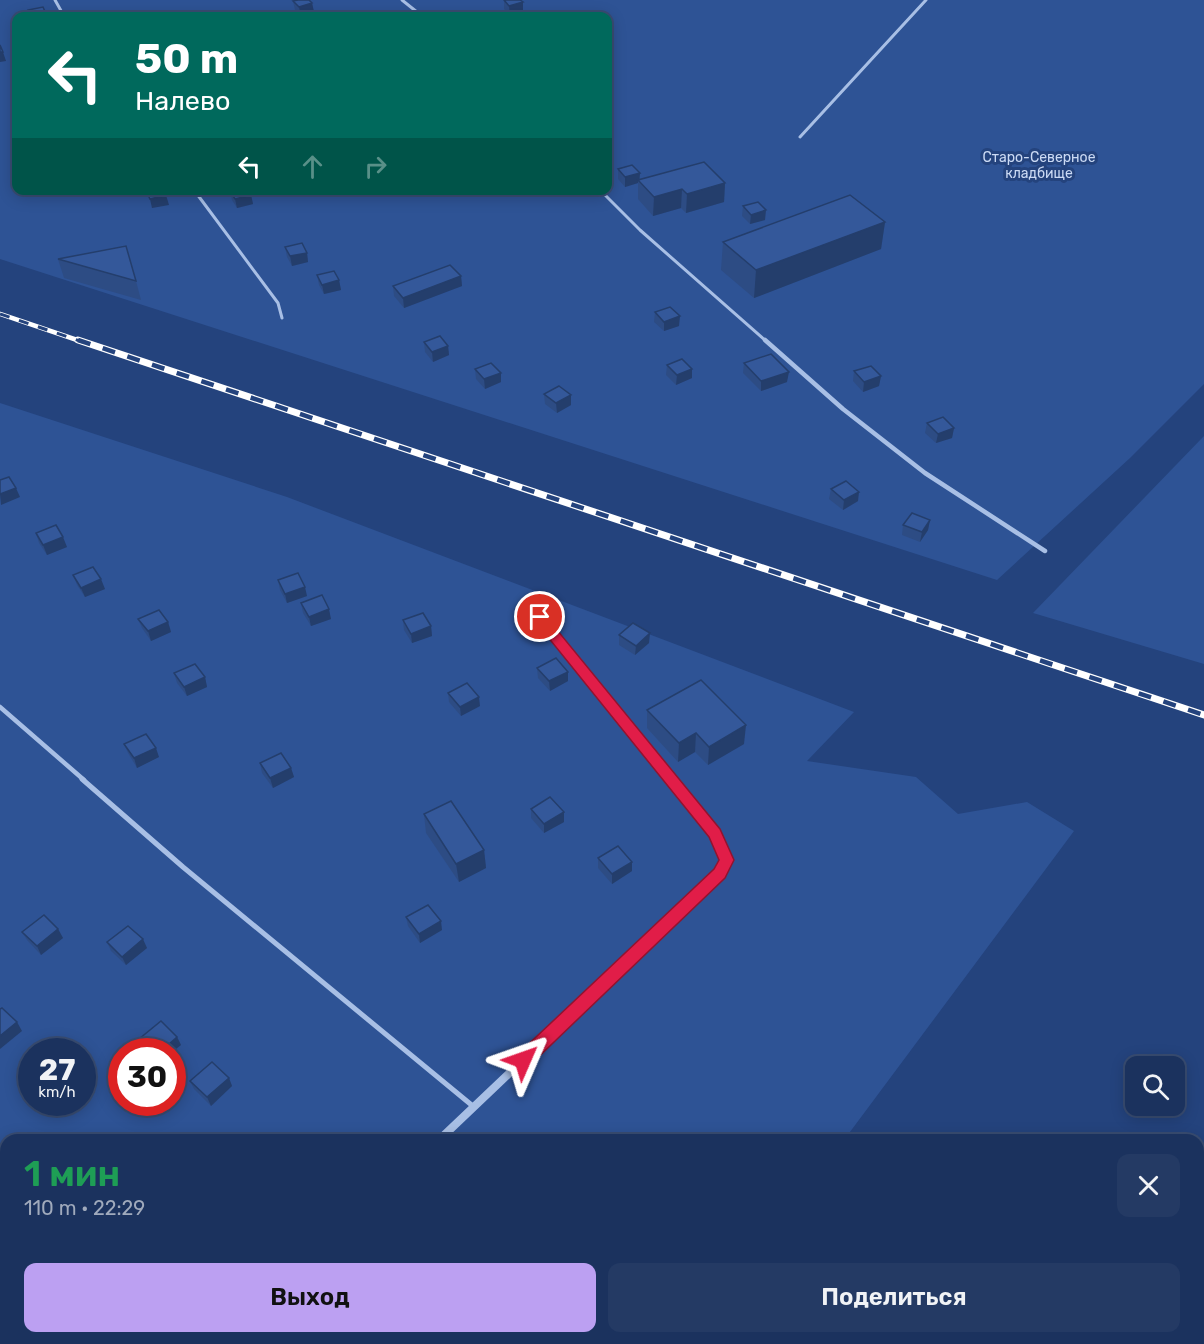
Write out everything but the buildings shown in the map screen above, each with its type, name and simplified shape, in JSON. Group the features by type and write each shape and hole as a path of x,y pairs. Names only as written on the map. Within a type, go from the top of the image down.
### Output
{"street":[{"path":"445,1134 720,874 726,860 715,833 540,617"}],"lane":[{"path":"402,0 417,12"},
{"path":"800,137 926,0"},
{"path":"198,195 278,303 282,318"},
{"path":"605,195 640,230 843,409 925,473 1045,551"},
{"path":"0,707 183,867 474,1107"}],"green space":[{"name":"Старо-Северное кладбище","path":"0,0 1204,0 1204,384 1130,458 997,580 0,259"},
{"path":"0,403 287,497 854,712 807,761 916,777 958,814 1027,802 1074,831 848,1134 0,1134"},
{"path":"1204,436 1204,664 1033,613"}],"railway":[{"path":"0,314 83,342"},
{"path":"78,340 1204,715"}],"route":[{"path":"523,1060 720,874 726,860 715,833 540,617"}]}
